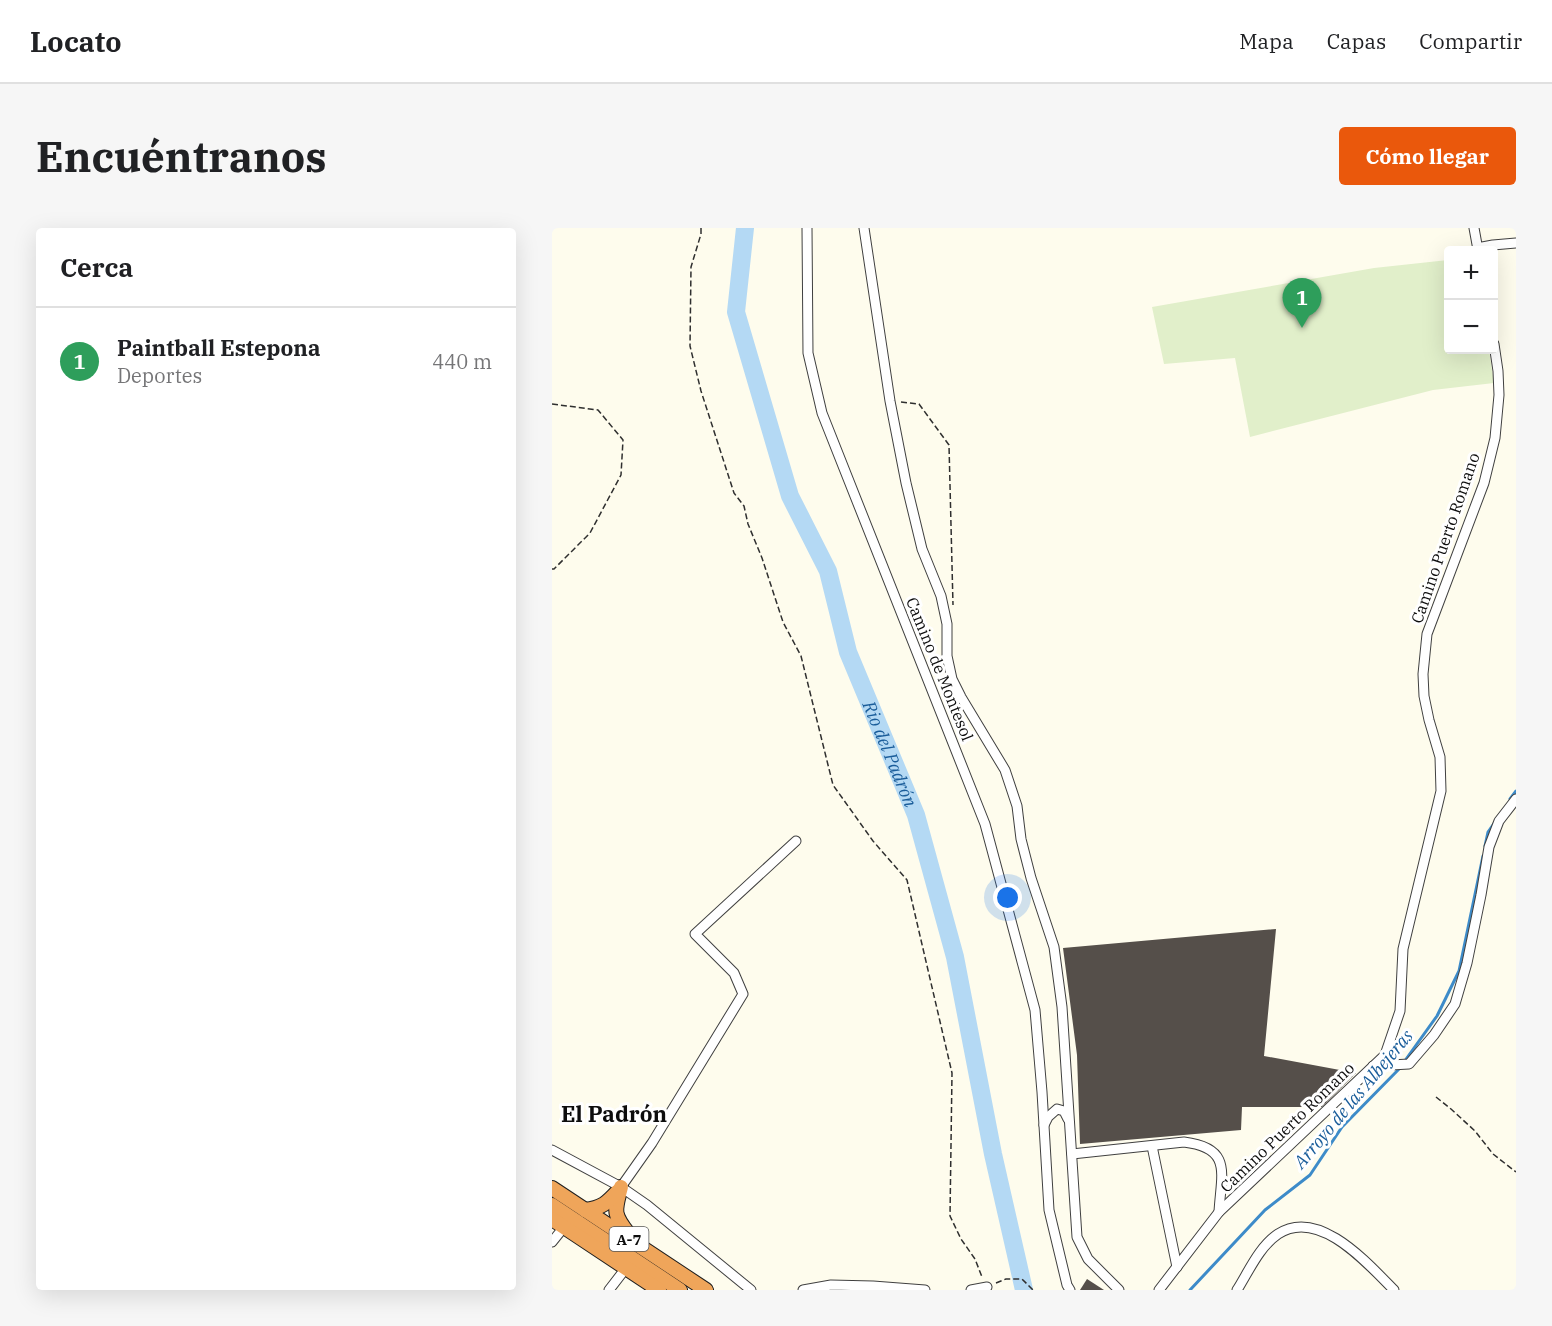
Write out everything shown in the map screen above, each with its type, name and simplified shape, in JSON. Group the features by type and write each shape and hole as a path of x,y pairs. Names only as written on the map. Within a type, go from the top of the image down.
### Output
{"highway":[{"path":"585,1210 596,1209 608,1202 621,1187"},
{"path":"621,1187 615,1209 617,1220 639,1246"},
{"name":"A-7","path":"552,1188 706,1290"},
{"name":"A-7","path":"552,1205 680,1290"},
{"path":"558,1223 658,1290"}],"street":[{"name":"Camino de Montesol","path":"807,228 808,353 822,413 985,824 1035,1010 1049,1210 1070,1290"},
{"name":"Camino de Montesol","path":"864,228 890,401 922,549 941,596 947,624 947,656 952,679 1005,770 1017,806 1021,839 1031,878 1054,947 1062,1007 1077,1237 1088,1259 1119,1290"},
{"path":"1474,228 1477,246"},
{"path":"1489,246 1516,243"},
{"name":"Camino Puerto Romano","path":"1159,1290 1219,1212 1385,1055 1400,1011 1402,949 1441,791 1440,757 1424,696 1423,674 1427,634 1484,483 1495,438 1499,395 1495,354"},
{"path":"1373,1066 1408,1064 1434,1035 1455,1004 1467,963 1489,848 1499,821 1516,799"},
{"path":"621,1187 652,1143 743,994 734,973 695,934 796,840"},
{"path":"1044,1125 1048,1117 1057,1109 1064,1111 1070,1121"},
{"path":"1072,1154 1184,1142 1199,1144 1218,1156 1222,1171 1219,1212"},
{"path":"1152,1146 1177,1267"},
{"path":"552,1150 621,1187 647,1204 751,1290"},
{"path":"552,1242 558,1223"},
{"path":"1237,1290 1250,1267 1276,1236 1285,1231 1305,1228 1335,1237 1346,1244 1395,1290"},
{"path":"615,1288 626,1268"},
{"path":"803,1290 831,1285 925,1290"},
{"path":"971,1290 987,1287"}],"path":[{"path":"701,228 692,267 690,346 701,391 734,493 744,506 748,524 783,622 801,656 833,784 873,841 907,880 952,1073 950,1216 961,1239 975,1258 987,1287 1006,1279 1022,1279 1033,1290"},
{"path":"890,401 919,404 949,446 954,618 947,624"},
{"path":"552,404 598,410 623,440 621,475 590,533 552,569"},
{"path":"1436,1097 1475,1131 1493,1154 1516,1172"}],"green space":[{"path":"1444,260 1444,354 1490,354 1494,383 1433,390 1250,437 1235,358 1164,364 1152,307 1374,268"}],"building":[{"path":"1276,929 1264,1056 1356,1073 1322,1107 1242,1107 1241,1130 1080,1144 1077,1055 1063,948"},
{"path":"1087,1279 1104,1290 1080,1290"}],"waterway":[{"name":"Rio del Padrón","path":"745,228 736,312 790,496 828,571 848,652 916,815 955,957 993,1154 1024,1290"},
{"name":"Arroyo de las Albejeras","path":"1510,799 1516,791"},
{"name":"Arroyo de las Albejeras","path":"1485,846 1488,832 1495,822"},
{"name":"Arroyo de las Albejeras","path":"1404,1062 1437,1016 1459,971 1483,856"},
{"name":"Arroyo de las Albejeras","path":"1190,1290 1265,1210 1310,1175 1342,1127 1401,1067"}],"place":[{"name":"Paintball Estepona","path":"1302,328"}],"district":[{"name":"El Padrón","path":"614,1113"}]}
